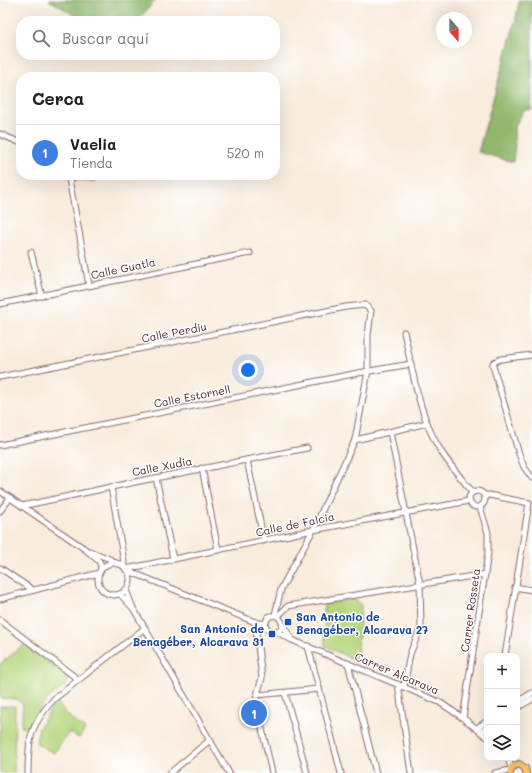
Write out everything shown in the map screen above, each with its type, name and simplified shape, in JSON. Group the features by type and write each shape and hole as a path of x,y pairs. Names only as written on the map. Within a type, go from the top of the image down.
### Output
{"main road":[{"path":"511,770 514,765 532,765"},
{"path":"521,765 527,773 532,771"}],"street":[{"path":"0,134 16,141"},
{"path":"69,180 90,285"},
{"path":"31,252 42,296"},
{"name":"Calle Guatla","path":"0,304 250,253"},
{"name":"Calle Perdiu","path":"0,377 352,306 365,305 371,311 368,335 368,371"},
{"path":"404,332 427,423 442,453 469,488 474,492"},
{"path":"532,355 501,359 493,364 519,454 524,467 532,478"},
{"name":"Calle Estornell","path":"0,445 368,371 411,364"},
{"path":"277,616 281,589 313,530 355,440 368,371"},
{"path":"355,440 427,423"},
{"path":"390,432 420,584 421,627 410,654 404,686"},
{"name":"Calle Xudia","path":"22,506 202,468 306,448"},
{"path":"247,460 264,541"},
{"path":"202,468 218,550"},
{"path":"156,478 173,559"},
{"path":"0,491 85,549 99,561 101,565 98,580 102,590 110,595 120,594 126,590 130,580 125,568 111,487"},
{"path":"484,495 485,501 480,507 473,506 469,501 469,496 474,492 479,491 484,495 531,502 515,588 505,653"},
{"path":"0,511 10,498"},
{"name":"Calle de Falcia","path":"125,568 313,530 469,501"},
{"name":"Carrer Rosseta","path":"463,718 488,553 488,533 480,507"},
{"path":"85,549 110,559 142,576 255,622 265,624"},
{"path":"0,599 100,572 107,565 117,564"},
{"path":"0,568 33,590"},
{"path":"282,624 281,628 277,632 270,632 266,628 265,624 268,617 277,616 288,606 486,574"},
{"path":"130,580 142,576"},
{"path":"515,588 532,590"},
{"path":"126,590 133,608 229,773"},
{"path":"120,594 133,608"},
{"path":"277,616 282,620 282,624 292,640"},
{"path":"0,620 79,680"},
{"path":"255,622 262,678 256,702 272,773"},
{"path":"28,773 28,752 32,732 42,712 54,699 145,628"},
{"name":"Carrer Alcarava","path":"277,632 292,640 439,702 484,734"},
{"path":"308,646 341,773"},
{"path":"348,663 376,773"},
{"path":"398,684 411,773"},
{"path":"257,695 319,689"},
{"path":"285,693 307,773"},
{"path":"520,700 532,693"},
{"path":"520,706 532,699"},
{"path":"479,729 484,724"},
{"path":"479,729 484,728"},
{"path":"170,773 210,740"},
{"path":"515,761 521,765"},
{"path":"495,773 511,770"}],"green space":[{"path":"49,0 156,0 142,16 76,16"},
{"path":"519,0 532,0 532,110 524,110 514,128 515,146 513,162 478,152 516,18"},
{"path":"354,599 361,605 357,661 325,646 324,604"},
{"path":"24,645 68,677 69,680 66,685 52,695 44,704 36,715 30,728 21,727 23,704 17,699 0,698 0,664"},
{"path":"56,701 71,719 85,729 79,738 69,732 54,753 36,743 39,728"},
{"path":"0,706 15,706 14,773 0,773"}],"place":[{"name":"San Antonio de Benagéber, Alcarava 27","path":"288,622"},
{"name":"San Antonio de Benagéber, Alcarava 31","path":"272,634"},
{"name":"Vaelia","path":"254,713"}]}
